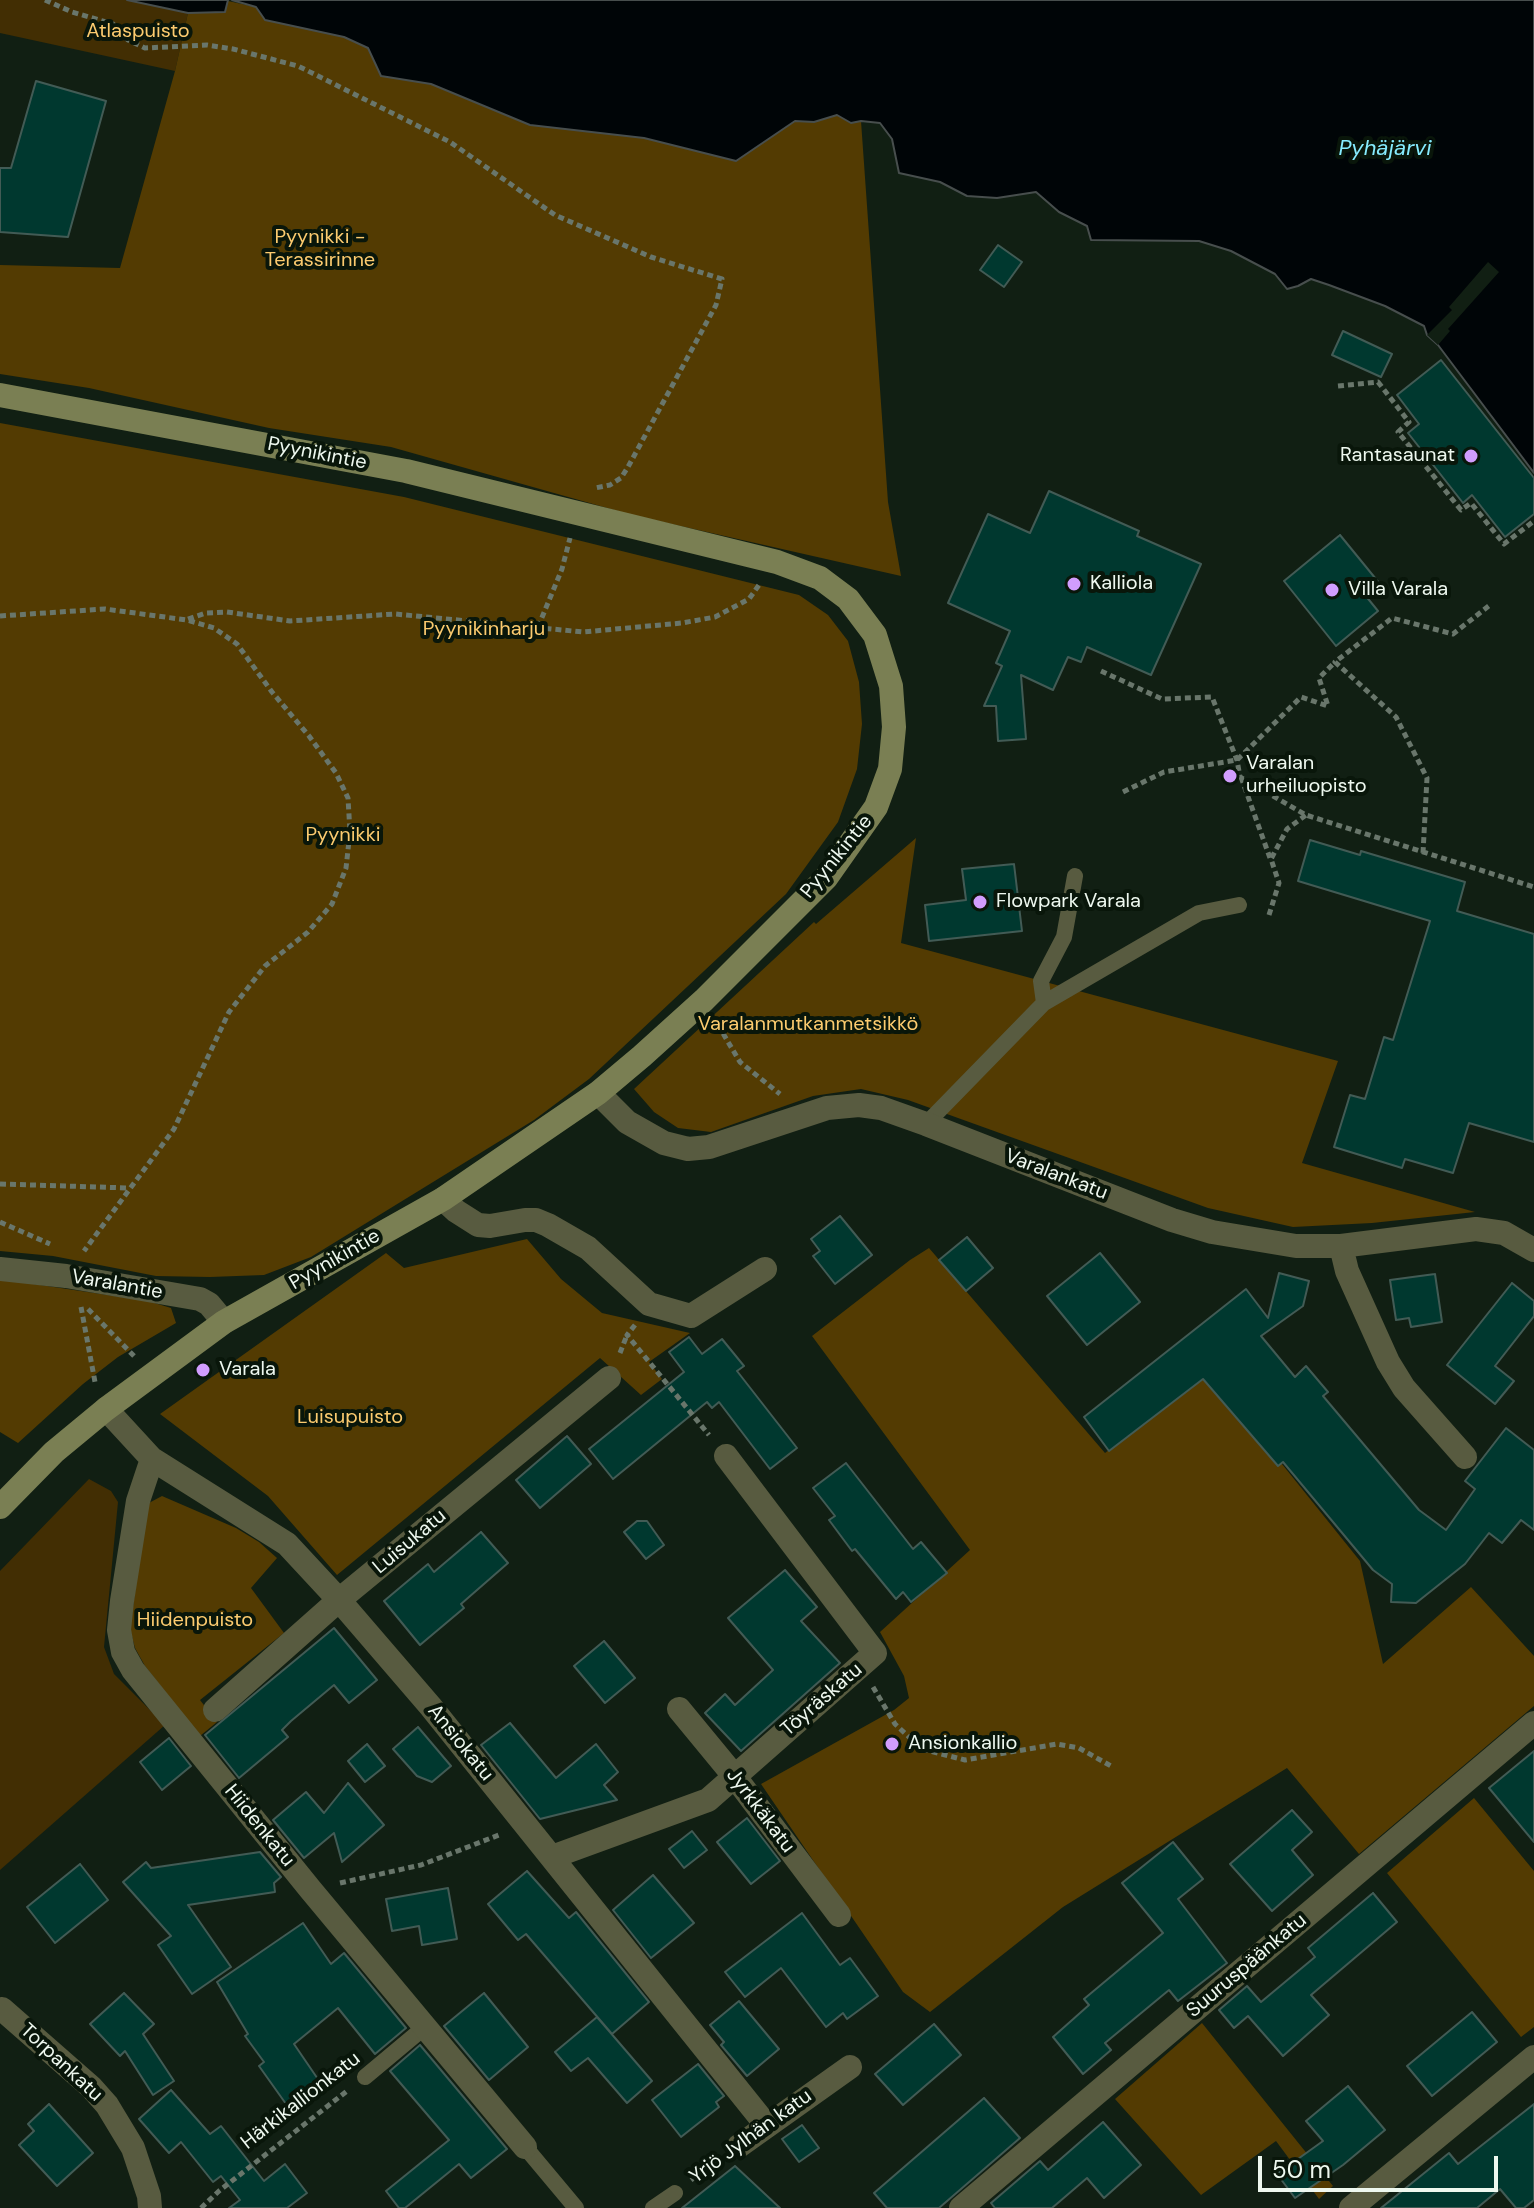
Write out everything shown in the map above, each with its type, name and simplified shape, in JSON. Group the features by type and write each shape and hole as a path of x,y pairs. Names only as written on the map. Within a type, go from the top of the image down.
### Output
{"street":[{"name":"Pyynikintie","path":"0,395 406,471 777,562 820,578 848,599 875,635 891,686 893,749 885,787 876,807 826,878 704,1000 598,1093 443,1199 224,1322 106,1409 54,1452 0,1507"},
{"name":"Varalankatu","path":"598,1093 627,1122 664,1143 688,1149 709,1147 827,1108 859,1105 881,1108 926,1124 1172,1220 1212,1232 1296,1246 1341,1246 1476,1229 1504,1233 1534,1250"},
{"path":"443,1199 478,1225 525,1220 548,1225 588,1248 649,1304 691,1316 765,1269"},
{"path":"1341,1246 1347,1271 1388,1362 1404,1388 1465,1457"},
{"name":"Varalantie","path":"0,1269 66,1276 200,1299 209,1304 224,1322"},
{"name":"Luisukatu","path":"215,1710 339,1600 609,1378"},
{"name":"Ansiokatu","path":"106,1409 152,1459 287,1544 339,1600 431,1707 767,2126"},
{"name":"Töyräskatu","path":"552,1857 708,1800 875,1653 726,1456"},
{"name":"Hiidenkatu","path":"152,1459 138,1501 122,1601 119,1630 123,1652 133,1670 310,1889 525,2147"},
{"name":"Jyrkkäkatu","path":"679,1709 735,1777 839,1915"},
{"name":"Suuruspäänkatu","path":"961,2208 1534,1723"},
{"name":"Torpankatu","path":"2,2009 91,2087 107,2105 133,2148 150,2208"},
{"path":"1351,2208 1534,2057"},
{"name":"Yrjö Jylhän katu","path":"739,2146 850,2067"}],"lane":[{"path":"1044,1003 1041,981 1064,937 1075,876"},
{"path":"926,1124 1044,1003 1199,913 1239,905"},
{"name":"Härkikallionkatu","path":"365,2077 426,2026"},
{"path":"525,2147 576,2208"},
{"name":"Yrjö Jylhän katu","path":"653,2208 675,2193"}],"path":[{"path":"45,0 113,24 128,40 145,48 207,45 298,66 450,142 555,215 651,257 722,279 716,305 628,467 621,478 610,485 596,487"},
{"path":"1338,386 1378,382 1409,422 1398,432 1461,510 1471,503 1504,544 1534,521"},
{"path":"538,627 562,569 572,534"},
{"path":"187,620 206,613 227,612 290,621 395,614 583,632 682,623 715,617 749,599 777,562"},
{"path":"1123,792 1164,772 1237,760 1301,697 1328,706 1319,678 1392,618 1453,634 1490,605"},
{"path":"0,616 105,609 187,620 214,628 237,644 336,773 348,798 350,832 346,868 332,904 308,932 265,966 229,1012 174,1129 66,1276"},
{"path":"1335,662 1396,717 1427,778 1423,853"},
{"path":"1101,671 1162,699 1212,697 1279,883 1269,915"},
{"path":"1240,777 1306,815 1534,887"},
{"path":"1271,859 1287,829 1306,815"},
{"path":"704,1000 740,1062 806,1115"},
{"path":"0,1184 130,1188"},
{"path":"0,1222 53,1245"},
{"path":"95,1382 81,1302 134,1356"},
{"path":"649,1304 627,1335 726,1456"},
{"path":"861,1665 895,1724 922,1749 965,1760 1057,1744 1079,1748 1111,1766"},
{"path":"310,1889 421,1865 526,1825"},
{"name":"Härkikallionkatu","path":"201,2208 365,2077"},
{"name":"Yrjö Jylhän katu","path":"675,2193 739,2146"}],"green space":[{"name":"Atlaspuisto","path":"0,0 127,0 188,13 175,71 0,33"},
{"name":"Pyynikki - Terassirinne","path":"228,1 256,7 307,29 344,37 368,48 381,76 431,84 530,125 644,138 736,161 795,121 814,122 837,115 851,123 861,121 888,502 901,576 632,515 391,447 269,428 89,388 0,374 0,265 120,268 188,13 225,12"},
{"name":"Pyynikki","path":"0,423 404,497 799,595 828,615 848,641 859,682 862,724 857,769 838,822 786,894 589,1079 534,1120 311,1257 264,1275 156,1276 53,1256 0,1251"},
{"name":"Varalanmutkanmetsikkö","path":"916,838 901,943 1338,1061 1302,1163 1475,1212 1372,1223 1293,1227 1208,1208 908,1100 861,1089 813,1096 711,1132 678,1128 654,1112 634,1089 814,922 816,924"},
{"name":"Luisupuisto","path":"527,1239 561,1279 602,1313 690,1333 649,1362 662,1379 641,1395 600,1358 337,1575 268,1496 160,1414 386,1253 404,1268"},
{"path":"929,1248 1105,1453 1215,1370 1224,1392 1360,1561 1383,1664 1471,1587 1534,1656 1534,1706 1359,1854 1287,1768 1063,1907 930,2012 903,1992 761,1784 894,1710 909,1698 904,1676 880,1632 970,1550 812,1336"},
{"path":"0,1279 148,1301 171,1308 176,1323 118,1357 18,1443 0,1432"},
{"path":"89,1479 111,1491 118,1502 104,1647 114,1674 165,1725 0,1870 0,1571"},
{"name":"Hiidenpuisto","path":"162,1496 236,1528 277,1558 251,1588 284,1633 200,1700 217,1722 200,1736 145,1666 135,1648 130,1629 147,1504"},
{"path":"1474,1798 1534,1871 1534,2027 1521,2037 1387,1873"},
{"path":"1202,2023 1333,2186 1319,2199 1276,2141 1201,2195 1115,2099"}],"water":[{"path":"127,0 228,0 225,12 188,13"},
{"name":"Pyhäjärvi","path":"232,0 1534,0 1534,473 1438,345 1427,335 1424,326 1385,306 1329,285 1311,279 1287,289 1275,274 1231,251 1199,241 1091,240 1087,226 1059,212 1036,192 997,198 967,196 940,182 899,173 892,139 880,123 851,123 837,115 814,122 795,121 736,161 644,138 530,125 431,84 381,76 368,48 344,37 265,20 256,7"}],"pier":[{"path":"1488,262 1499,272 1448,329 1450,331 1438,345 1427,335 1452,310 1449,307"}],"building":[{"path":"36,81 106,101 68,237 0,232 0,168 11,168"},
{"path":"998,245 1022,262 1004,287 980,270"},
{"path":"1343,331 1392,354 1381,377 1332,355"},
{"name":"Rantasaunat","path":"1441,360 1534,478 1534,514 1505,537 1472,495 1463,503 1408,433 1419,424 1397,395"},
{"name":"Kalliola","path":"1049,491 1139,531 1137,536 1201,564 1151,675 1087,647 1081,662 1068,657 1053,690 1021,675 1026,739 998,741 996,706 984,706 1002,666 996,663 1010,631 948,603 988,514 1030,533"},
{"name":"Villa Varala","path":"1340,535 1380,584 1365,595 1378,611 1336,646 1284,581"},
{"path":"1310,840 1360,855 1361,851 1465,882 1457,911 1534,934 1534,1142 1469,1123 1453,1173 1405,1159 1402,1168 1334,1147 1350,1095 1365,1099 1384,1037 1393,1040 1430,921 1298,881"},
{"path":"1014,864 1022,931 929,941 925,905 966,900 962,869"},
{"path":"840,1216 872,1255 835,1284 813,1256 820,1251 811,1239"},
{"path":"967,1237 993,1268 966,1291 939,1260"},
{"path":"1100,1253 1140,1302 1087,1345 1047,1296"},
{"path":"1279,1273 1309,1281 1303,1306 1261,1336 1295,1377 1306,1366 1328,1392 1323,1396 1419,1510 1446,1530 1475,1489 1465,1481 1506,1428 1534,1450 1534,1530 1521,1520 1502,1543 1489,1533 1465,1564 1416,1603 1391,1602 1392,1584 1373,1570 1283,1462 1278,1466 1203,1379 1109,1451 1084,1417 1246,1289 1268,1318"},
{"path":"1435,1274 1442,1322 1411,1327 1409,1318 1396,1320 1390,1280"},
{"path":"1512,1283 1534,1301 1534,1316 1495,1366 1514,1381 1495,1404 1447,1365"},
{"path":"689,1337 702,1354 722,1339 744,1366 737,1371 797,1448 770,1469 719,1402 712,1408 707,1402 613,1479 589,1449 684,1372 669,1352"},
{"path":"567,1436 591,1464 540,1508 516,1480"},
{"path":"846,1463 913,1549 921,1542 947,1573 911,1602 903,1592 896,1599 855,1549 852,1551 829,1520 835,1516 813,1488"},
{"path":"637,1521 647,1521 664,1545 646,1559 624,1532"},
{"path":"481,1532 508,1563 461,1604 464,1608 420,1645 384,1601 428,1564 434,1572"},
{"path":"785,1570 817,1607 801,1621 840,1663 741,1751 705,1713 725,1694 735,1705 773,1670 728,1618"},
{"path":"334,1628 377,1680 349,1703 334,1685 282,1730 288,1737 239,1778 205,1735"},
{"path":"604,1641 635,1678 605,1703 574,1666"},
{"path":"510,1723 556,1778 596,1744 618,1772 604,1785 617,1800 540,1819 481,1745"},
{"path":"418,1727 451,1766 432,1782 417,1776 393,1749"},
{"path":"169,1738 191,1766 162,1790 140,1762"},
{"path":"367,1744 385,1766 365,1782 348,1761"},
{"path":"1534,1751 1534,1842 1489,1788"},
{"path":"348,1783 384,1825 342,1862 334,1833 304,1858 273,1820 306,1792 324,1813"},
{"path":"1292,1810 1312,1832 1292,1850 1313,1875 1272,1911 1230,1864"},
{"path":"747,1818 780,1861 751,1884 717,1842"},
{"path":"692,1831 707,1850 684,1868 669,1849"},
{"path":"1173,1842 1203,1879 1178,1899 1227,1963 1178,2001 1169,1990 1105,2043 1111,2050 1083,2074 1053,2037 1089,2005 1084,1999 1163,1933 1122,1883"},
{"path":"260,1852 281,1877 274,1883 275,1892 188,1905 231,1967 192,1994 158,1945 171,1936 123,1882 146,1862 151,1868"},
{"path":"80,1864 108,1900 55,1943 27,1907"},
{"path":"527,1871 569,1918 576,1912 649,2002 612,2034 526,1934 518,1940 488,1904"},
{"path":"653,1875 694,1923 651,1958 613,1910"},
{"path":"448,1888 457,1939 422,1945 419,1926 392,1931 386,1899"},
{"path":"1373,1893 1397,1922 1311,1995 1329,2015 1283,2056 1248,2016 1234,2028 1219,2010 1247,1986 1261,2002 1315,1957 1308,1948"},
{"path":"802,1913 840,1965 850,1958 878,1996 847,2019 843,2013 826,2027 781,1968 745,1997 725,1972"},
{"path":"303,1923 331,1964 344,1953 406,2028 375,2054 338,2008 294,2044 324,2088 291,2111 259,2066 264,2062 245,2036 248,2034 217,1982"},
{"path":"124,1993 154,2024 143,2034 174,2081 153,2095 125,2051 120,2056 90,2024"},
{"path":"484,1993 528,2047 489,2080 444,2026"},
{"path":"739,2001 779,2049 747,2076 721,2045 724,2042 710,2025"},
{"path":"1472,2012 1497,2042 1432,2096 1407,2066"},
{"path":"597,2017 652,2081 627,2103 588,2058 571,2071 555,2052"},
{"path":"934,2024 961,2055 903,2105 875,2074"},
{"path":"420,2045 507,2149 471,2178 459,2164 405,2208 399,2208 386,2191 449,2140 390,2071"},
{"path":"698,2064 724,2096 716,2102 719,2107 681,2137 652,2100"},
{"path":"1348,2086 1385,2130 1343,2165 1295,2198 1277,2174 1323,2141 1306,2121"},
{"path":"171,2090 210,2134 221,2126 264,2181 285,2164 307,2193 287,2208 229,2208 240,2200 221,2176 213,2182 181,2142 169,2153 139,2119"},
{"path":"984,2098 1020,2138 939,2208 887,2208 874,2193"},
{"path":"49,2104 93,2153 57,2186 19,2145 34,2131 28,2124"},
{"path":"1534,2104 1534,2200 1524,2208 1516,2208 1500,2189 1477,2208 1381,2208 1449,2153 1458,2164"},
{"path":"1103,2122 1141,2165 1104,2198 1087,2178 1052,2208 995,2208 991,2203 1040,2161 1048,2170"},
{"path":"802,2125 819,2148 799,2162 782,2139"},
{"path":"735,2166 780,2208 682,2208"}],"place":[{"name":"Rantasaunat","path":"1471,456"},
{"name":"Kalliola","path":"1074,584"},
{"name":"Villa Varala","path":"1332,590"},
{"name":"Varalan urheiluopisto","path":"1230,776"},
{"name":"Flowpark Varala","path":"980,902"},
{"name":"Varala","path":"203,1370"},
{"name":"Ansionkallio","path":"892,1744"}],"park label":[{"name":"Pyynikinharju","path":"484,630"}]}
